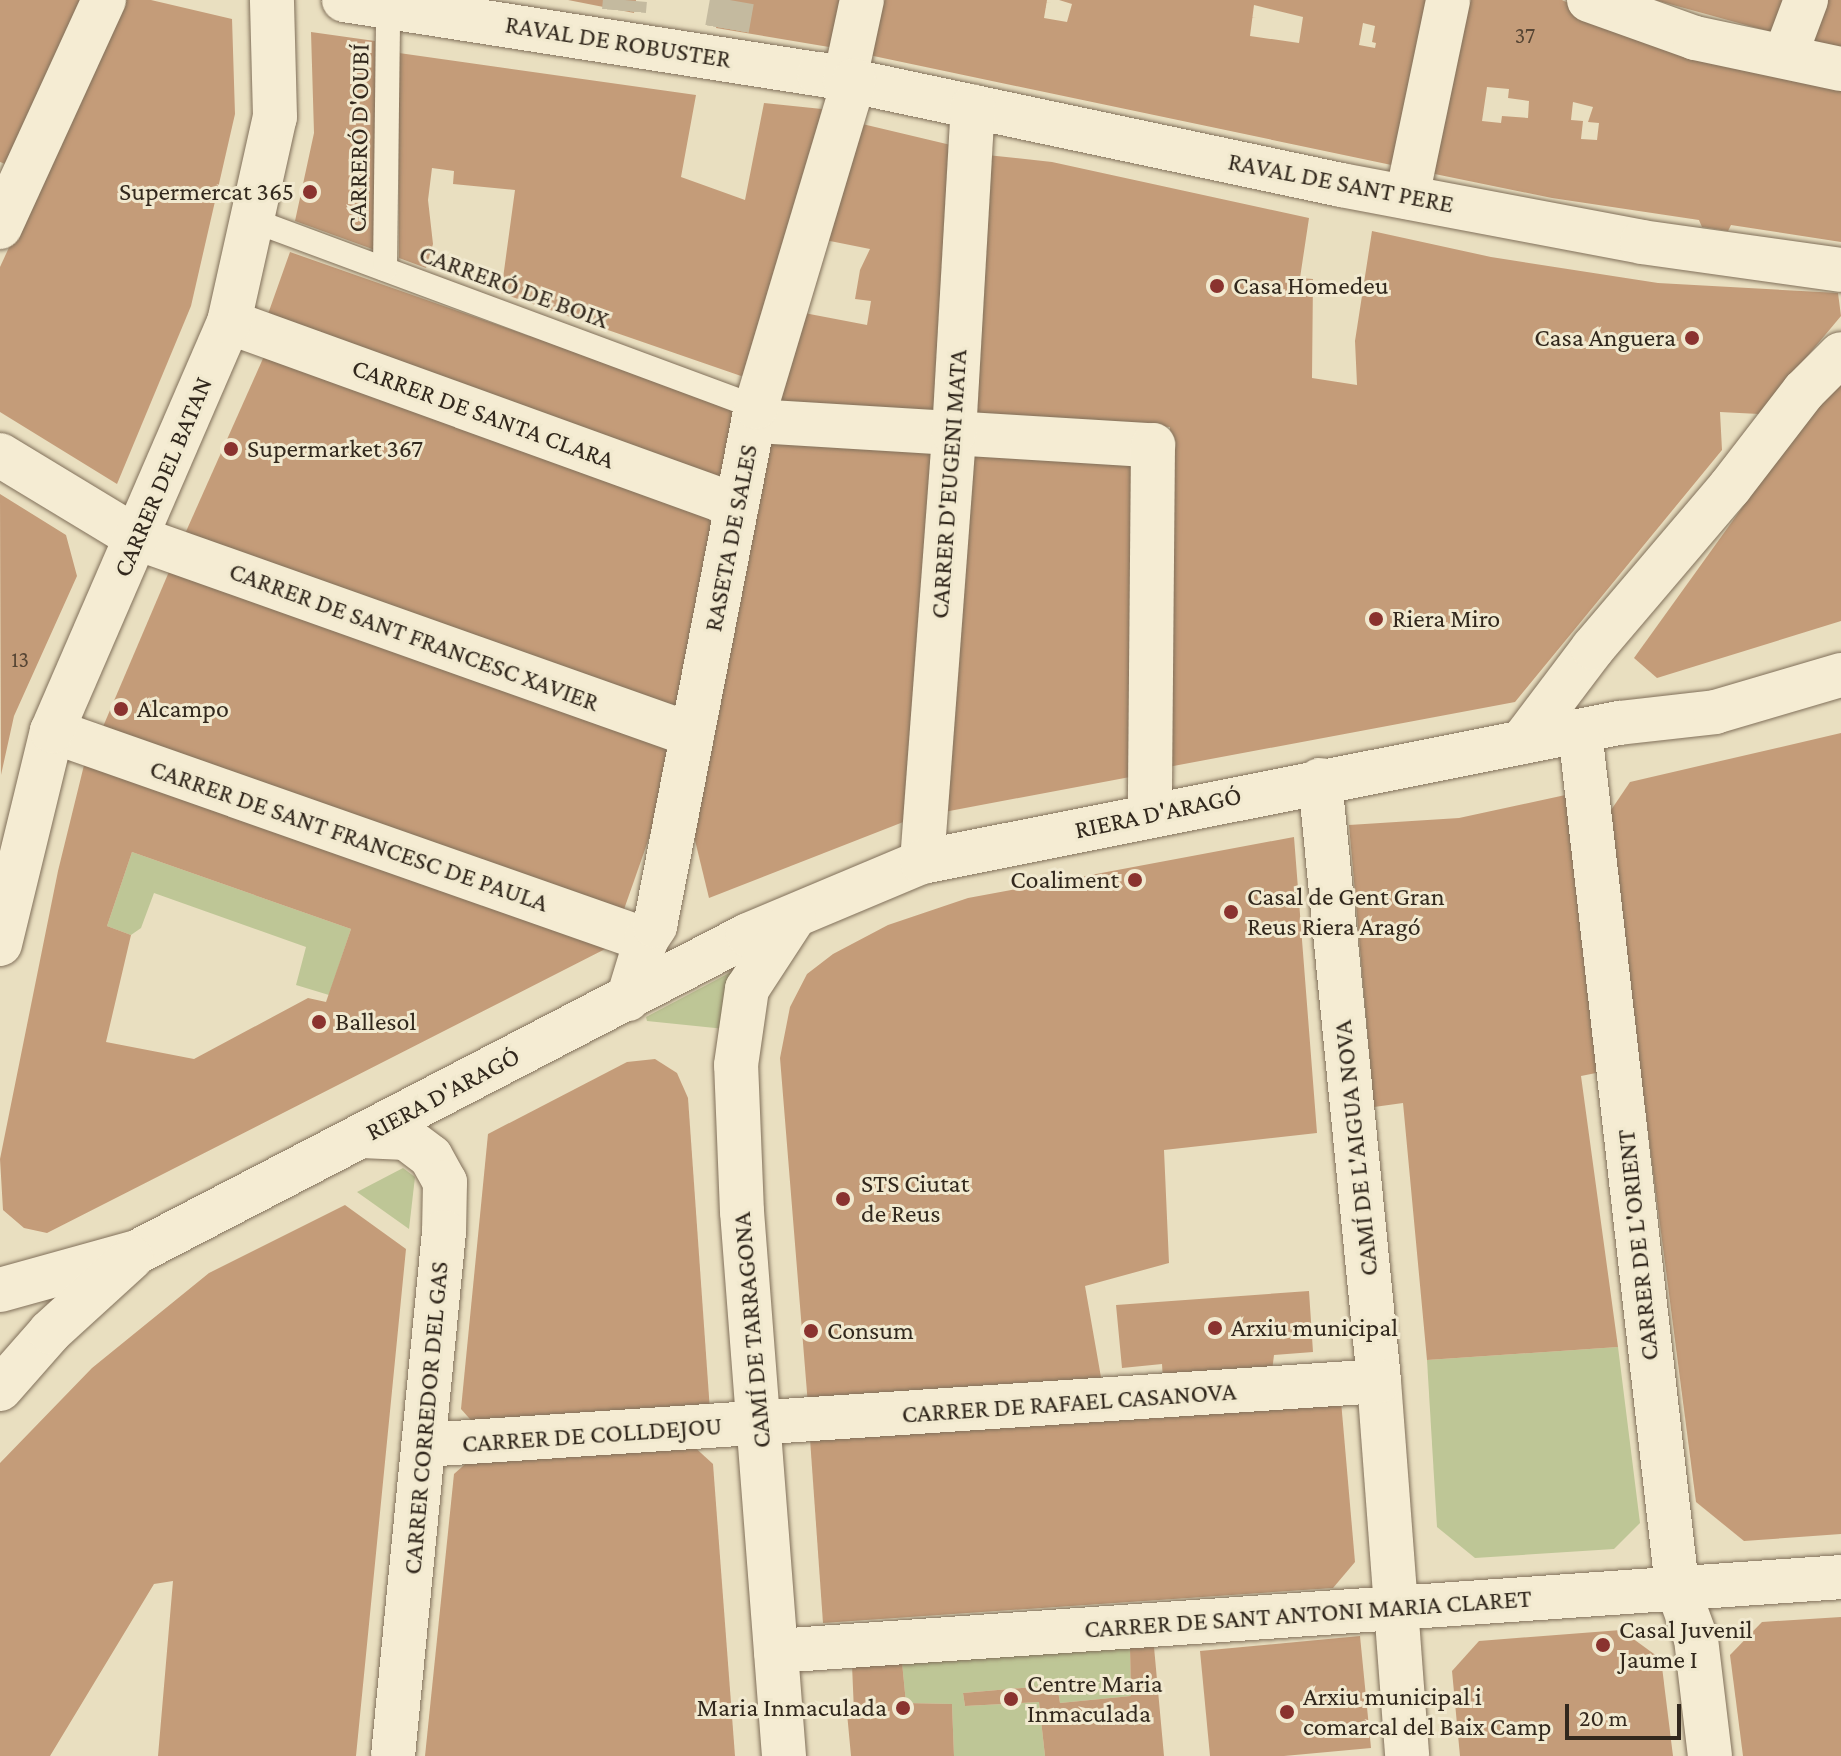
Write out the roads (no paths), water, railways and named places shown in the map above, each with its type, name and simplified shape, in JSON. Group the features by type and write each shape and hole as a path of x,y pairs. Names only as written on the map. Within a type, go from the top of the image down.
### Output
{"street":[{"path":"0,227 104,0"},
{"name":"CARRER DEL BATAN","path":"0,944 52,731 229,322 275,117 272,0"},
{"name":"RAVAL DE ROBUSTER","path":"344,0 849,80"},
{"name":"RASETA DE SALES","path":"628,999 646,940 655,926 756,414 849,80 862,0"},
{"path":"1407,197 1448,0"},
{"path":"1785,56 1806,0"},
{"path":"1602,3 1695,38 1841,69"},
{"name":"RAVAL DE SANT PERE","path":"849,80 1407,197 1642,242 1841,270"},
{"name":"CARRER D'EUGENI MATA","path":"922,862 954,433 973,107"},
{"name":"CARRER DE SANTA CLARA","path":"229,322 737,506"},
{"path":"1522,742 1593,648 1730,487 1804,391 1841,354"},
{"path":"756,414 954,433 1153,445 1150,815"},
{"name":"CARRER DE SANT FRANCESC XAVIER","path":"0,455 137,538 692,735"},
{"path":"1593,648 1586,680 1596,699 1600,727"},
{"name":"RIERA D'ARAGÓ","path":"8,1286 137,1252 748,935 922,862 1320,780 1600,727 1715,712 1841,675"},
{"name":"CARRER DE L'ORIENT","path":"1600,727 1677,1587 1696,1639 1710,1756"},
{"name":"CARRER DE SANT FRANCESC DE PAULA","path":"52,731 646,940"},
{"name":"CAMÍ DE L'AIGUA NOVA","path":"1320,780 1379,1381 1407,1756"},
{"name":"CAMÍ DE TARRAGONA","path":"784,1756 742,1212 736,1065 747,989 794,917"},
{"name":"RIERA D'ARAGÓ","path":"646,940 671,935 748,935"},
{"name":"CARRER CORREDOR DEL GAS","path":"362,1136 406,1138 431,1157 445,1182 424,1445 393,1756"},
{"name":"RIERA D'ARAGÓ","path":"0,1389 50,1332 137,1252"},
{"name":"CARRER DE RAFAEL CASANOVA","path":"760,1425 1379,1381"},
{"name":"CARRER DE COLLDEJOU","path":"424,1445 760,1425"},
{"name":"CARRER DE SANT ANTONI MARIA CLARET","path":"776,1651 1841,1577"}],"lane":[{"name":"CARRERÓ D'OUBÍ","path":"385,269 388,8"},
{"name":"CARRERÓ DE BOIX","path":"252,220 756,414"}],"tunnel":[{"path":"624,11 625,0"},
{"path":"727,29 732,0"}],"place":[{"name":"Supermercat 365","path":"310,192"},
{"name":"Casa Homedeu","path":"1217,286"},
{"name":"Casa Anguera","path":"1692,338"},
{"name":"Supermarket 367","path":"231,449"},
{"name":"Riera Miro","path":"1376,619"},
{"name":"Alcampo","path":"121,709"},
{"name":"Coaliment","path":"1135,880"},
{"name":"Casal de Gent Gran Reus Riera Aragó","path":"1231,912"},
{"name":"Ballesol","path":"319,1022"},
{"name":"STS Ciutat de Reus","path":"843,1199"},
{"name":"Arxiu municipal","path":"1215,1328"},
{"name":"Consum","path":"811,1331"},
{"name":"Casal Juvenil Jaume I","path":"1603,1645"},
{"name":"Centre Maria Inmaculada","path":"1011,1699"},
{"name":"Maria Inmaculada","path":"903,1708"},
{"name":"Arxiu municipal i comarcal del Baix Camp","path":"1287,1712"}]}
